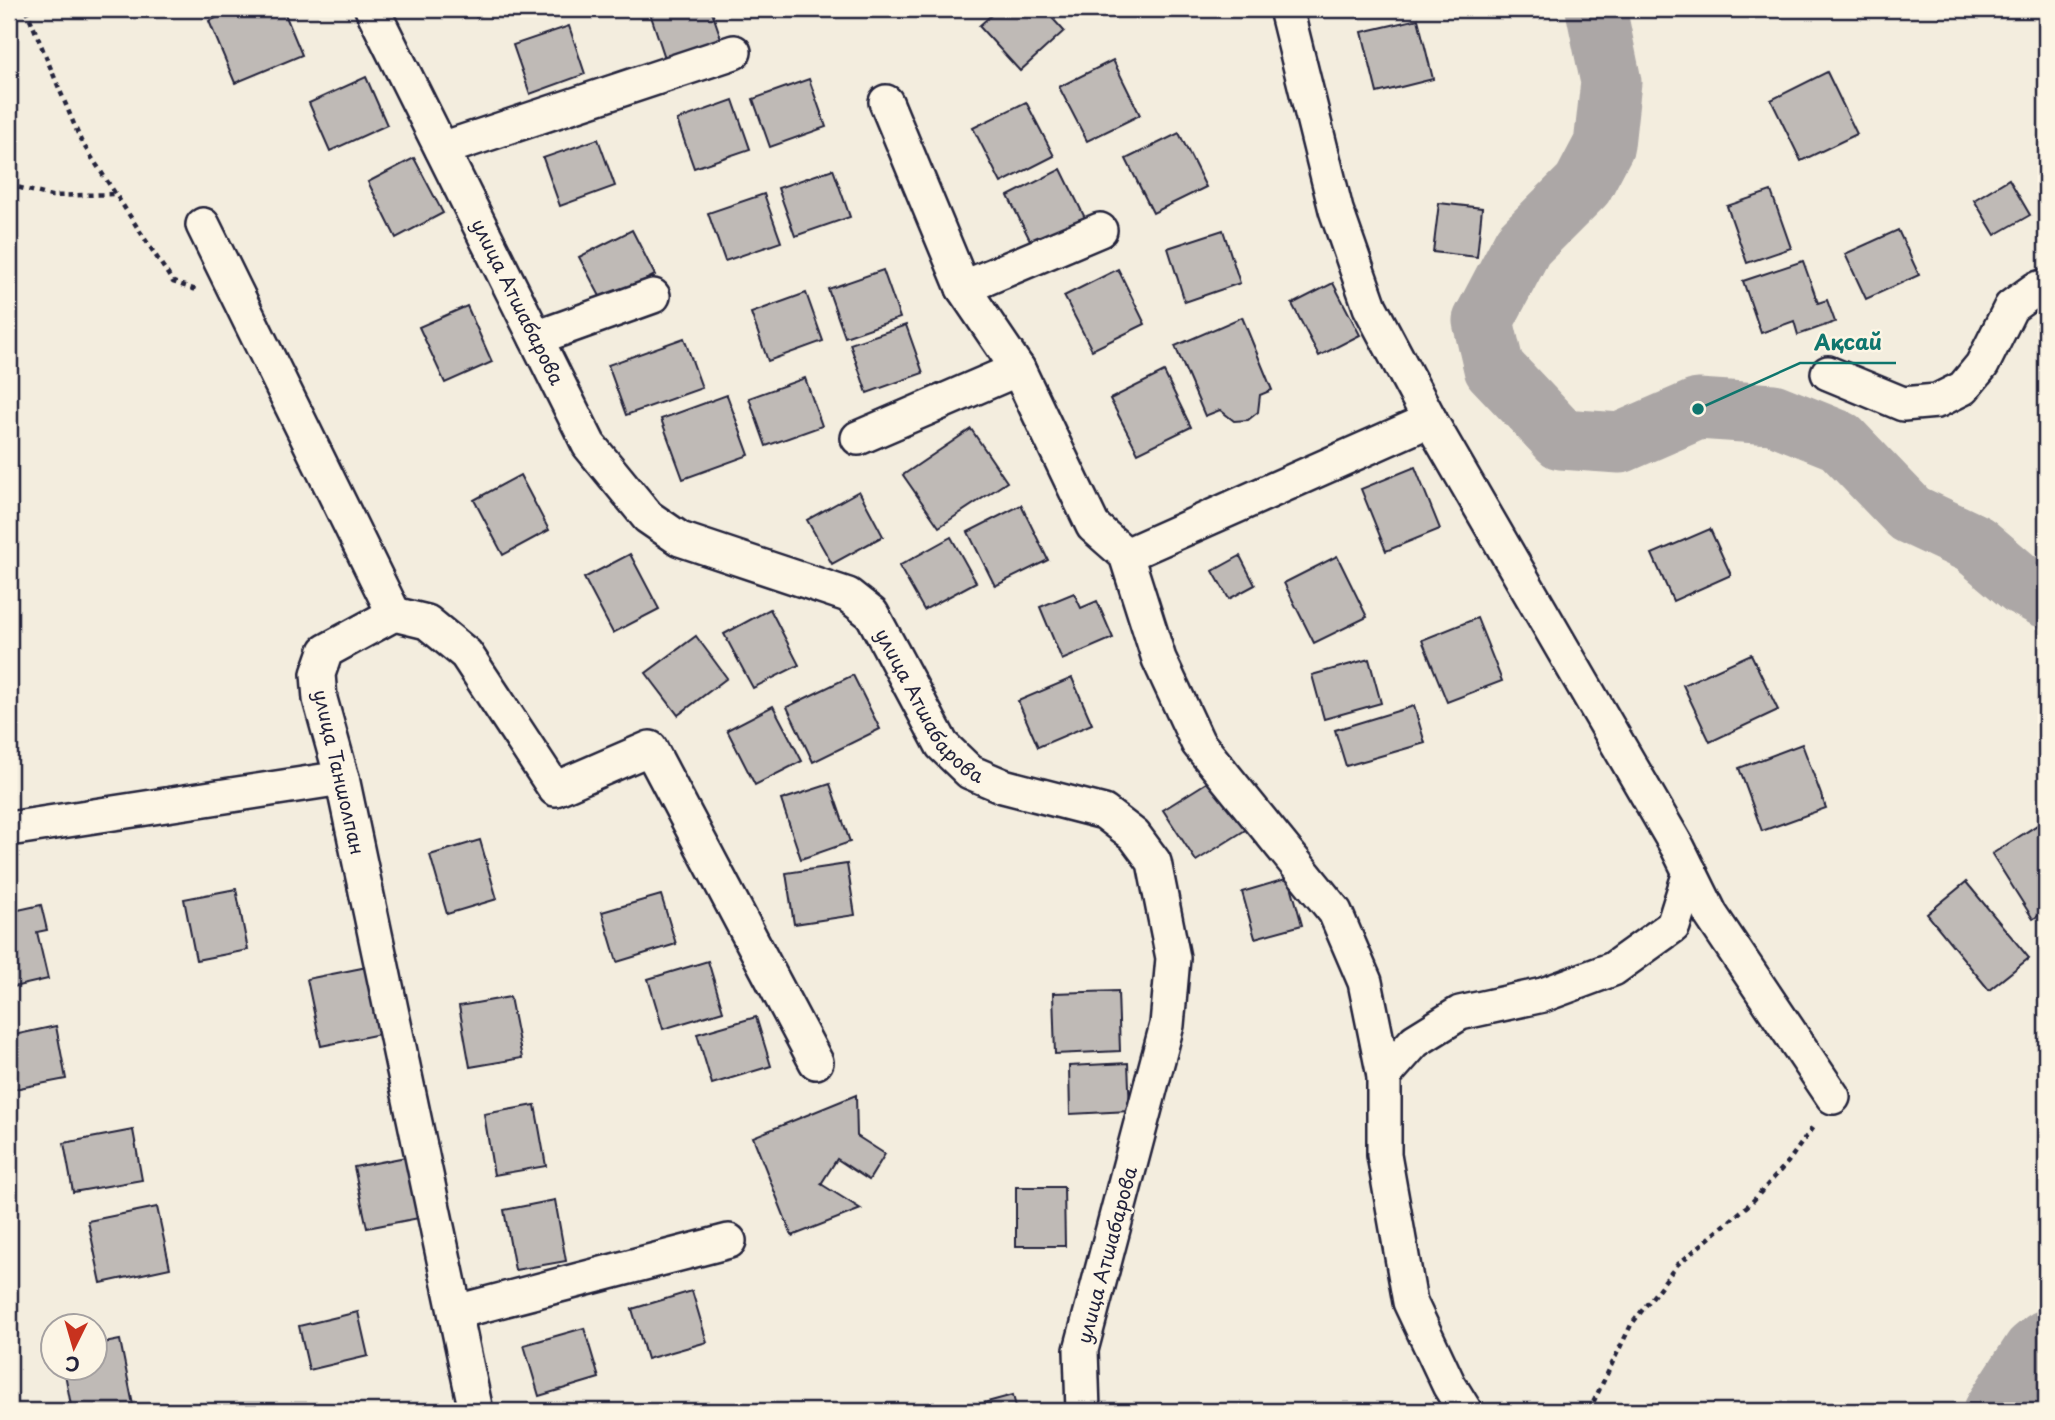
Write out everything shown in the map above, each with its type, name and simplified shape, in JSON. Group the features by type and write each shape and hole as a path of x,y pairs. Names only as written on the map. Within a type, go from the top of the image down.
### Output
{"street":[{"name":"улица Атшабарова","path":"372,9 589,445 648,517 680,539 848,595 872,614 942,745 970,772 1003,786 1104,812 1134,835 1154,862 1173,958 1167,1025 1081,1350 1083,1411"},
{"path":"1286,9 1336,209 1370,307 1430,420 1678,848 1711,915 1833,1097"},
{"path":"442,149 734,52"},
{"path":"886,102 964,288 1018,369 1093,526 1126,555 1159,659 1198,743 1335,912 1365,982 1384,1076 1384,1155 1410,1302 1449,1385 1465,1411"},
{"path":"203,225 394,614 427,622 466,654 555,789 650,748 816,1062"},
{"path":"964,288 1100,230"},
{"path":"1828,373 1903,404 1937,401 1963,388 1982,365 2011,307 2036,289 2046,286"},
{"path":"536,338 653,296"},
{"path":"858,438 1018,369"},
{"path":"1126,555 1430,420"},
{"name":"улица Таншолпан","path":"394,614 326,651 318,674 320,699 342,778 476,1411"},
{"path":"9,829 342,778"},
{"path":"1384,1076 1415,1041 1460,1013 1543,995 1612,969 1673,926 1690,872"},
{"path":"456,1312 729,1241"}],"path":[{"path":"26,9 81,141 173,282 243,306"},
{"path":"9,185 51,196 116,194"},
{"path":"1589,1411 1631,1325 1677,1265 1751,1203 1788,1162 1833,1097"}],"building":[{"path":"237,9 283,9 302,55 235,83 209,21"},
{"path":"473,9 500,9 476,17"},
{"path":"662,9 711,9 722,41 666,61 650,13"},
{"path":"998,9 1044,9 1064,31 1020,71 979,26"},
{"path":"1766,9 1788,9 1769,17"},
{"path":"1418,19 1433,79 1377,93 1362,32"},
{"path":"569,26 585,74 530,94 513,45"},
{"path":"1113,60 1140,115 1087,141 1059,87"},
{"path":"1827,72 1857,134 1801,161 1771,100"},
{"path":"366,77 387,125 330,151 309,103"},
{"path":"809,79 826,127 770,147 753,99"},
{"path":"733,100 750,149 694,168 677,120"},
{"path":"1026,102 1054,156 1001,183 973,128"},
{"path":"1179,133 1206,187 1153,213 1126,159"},
{"path":"598,139 615,186 560,206 543,158"},
{"path":"414,158 443,213 396,238 368,182"},
{"path":"833,169 850,217 795,236 778,188"},
{"path":"1061,169 1088,224 1035,250 1008,196"},
{"path":"2009,179 2030,215 1995,235 1974,200"},
{"path":"1771,191 1791,248 1747,263 1727,206"},
{"path":"764,194 781,242 725,261 708,213"},
{"path":"1439,203 1482,208 1477,257 1433,252"},
{"path":"632,230 655,275 603,302 579,257"},
{"path":"1223,230 1240,283 1185,302 1168,248"},
{"path":"1898,230 1919,275 1866,299 1845,254"},
{"path":"1803,261 1818,303 1827,300 1835,322 1798,335 1794,321 1761,333 1743,281"},
{"path":"1118,269 1145,324 1092,350 1064,296"},
{"path":"883,270 900,318 845,337 828,289"},
{"path":"1333,283 1360,335 1319,356 1292,304"},
{"path":"806,293 823,341 768,361 751,313"},
{"path":"467,306 492,362 445,383 419,327"},
{"path":"1242,317 1272,390 1260,395 1258,412 1248,420 1234,421 1220,410 1205,416 1175,346"},
{"path":"906,325 923,373 867,393 850,344"},
{"path":"684,338 702,388 626,415 608,365"},
{"path":"1164,372 1191,427 1138,453 1110,399"},
{"path":"805,378 822,426 766,446 749,398"},
{"path":"727,395 749,455 683,479 661,419"},
{"path":"971,429 1007,482 939,527 903,475"},
{"path":"1415,467 1440,529 1386,551 1361,489"},
{"path":"520,475 549,530 503,555 474,500"},
{"path":"859,491 883,536 832,564 807,520"},
{"path":"1021,505 1048,560 995,586 968,532"},
{"path":"1710,529 1731,575 1673,601 1652,554"},
{"path":"951,537 976,582 924,610 899,566"},
{"path":"630,554 659,609 613,633 584,578"},
{"path":"1240,556 1255,585 1229,599 1213,571"},
{"path":"1337,556 1367,617 1314,643 1284,583"},
{"path":"1074,593 1081,608 1097,601 1113,638 1062,660 1040,607"},
{"path":"770,609 799,665 753,688 724,634"},
{"path":"1477,618 1502,681 1447,702 1422,640"},
{"path":"696,636 727,678 678,715 646,673"},
{"path":"1751,654 1778,710 1710,742 1683,685"},
{"path":"1369,659 1381,703 1324,719 1312,675"},
{"path":"853,675 880,729 813,762 787,707"},
{"path":"1072,678 1092,724 1038,747 1018,701"},
{"path":"773,706 802,761 755,785 727,730"},
{"path":"1414,706 1425,743 1346,766 1335,730"},
{"path":"1802,744 1826,808 1762,831 1739,768"},
{"path":"1214,778 1247,829 1196,861 1163,810"},
{"path":"830,784 850,842 801,859 781,800"},
{"path":"2042,822 2046,829 2046,911 2033,919 1992,854"},
{"path":"480,840 497,899 447,914 430,855"},
{"path":"847,864 855,915 794,924 786,873"},
{"path":"1289,878 1302,925 1255,938 1242,892"},
{"path":"1966,882 2029,958 1989,990 1927,914"},
{"path":"236,889 248,950 196,960 184,899"},
{"path":"661,895 676,944 617,962 602,912"},
{"path":"41,905 47,930 37,932 48,979 9,988 9,912"},
{"path":"708,961 723,1011 663,1029 648,979"},
{"path":"367,967 380,1034 321,1046 307,979"},
{"path":"1118,991 1120,1051 1055,1054 1053,993"},
{"path":"510,997 522,1058 470,1067 459,1006"},
{"path":"756,1017 771,1066 712,1084 697,1034"},
{"path":"56,1026 66,1079 9,1090 9,1036"},
{"path":"1128,1063 1130,1111 1070,1114 1069,1066"},
{"path":"856,1095 857,1136 885,1154 869,1180 837,1159 821,1184 861,1209 792,1236 753,1137"},
{"path":"535,1105 546,1166 494,1175 484,1114"},
{"path":"133,1130 142,1180 73,1192 64,1143"},
{"path":"406,1157 419,1218 367,1228 354,1167"},
{"path":"1016,1187 1064,1187 1065,1246 1016,1246"},
{"path":"555,1200 566,1261 515,1270 504,1210"},
{"path":"157,1207 170,1268 101,1283 88,1221"},
{"path":"692,1291 707,1342 647,1359 632,1309"},
{"path":"358,1312 368,1356 309,1370 299,1326"},
{"path":"584,1328 599,1378 539,1396 524,1345"},
{"path":"120,1340 134,1410 72,1411 67,1382 108,1382 108,1342"},
{"path":"1013,1395 1017,1411 954,1411"}],"waterway":[{"path":"1596,9 1611,82 1604,145 1583,185 1523,245 1483,321 1494,368 1561,439 1620,443 1698,409 1773,414 1840,441 1910,514 1974,544 2022,585 2046,598"},
{"path":"1994,1411 2033,1351 2046,1340"}],"place":[{"name":"Ақсай","path":"1698,409"}]}
